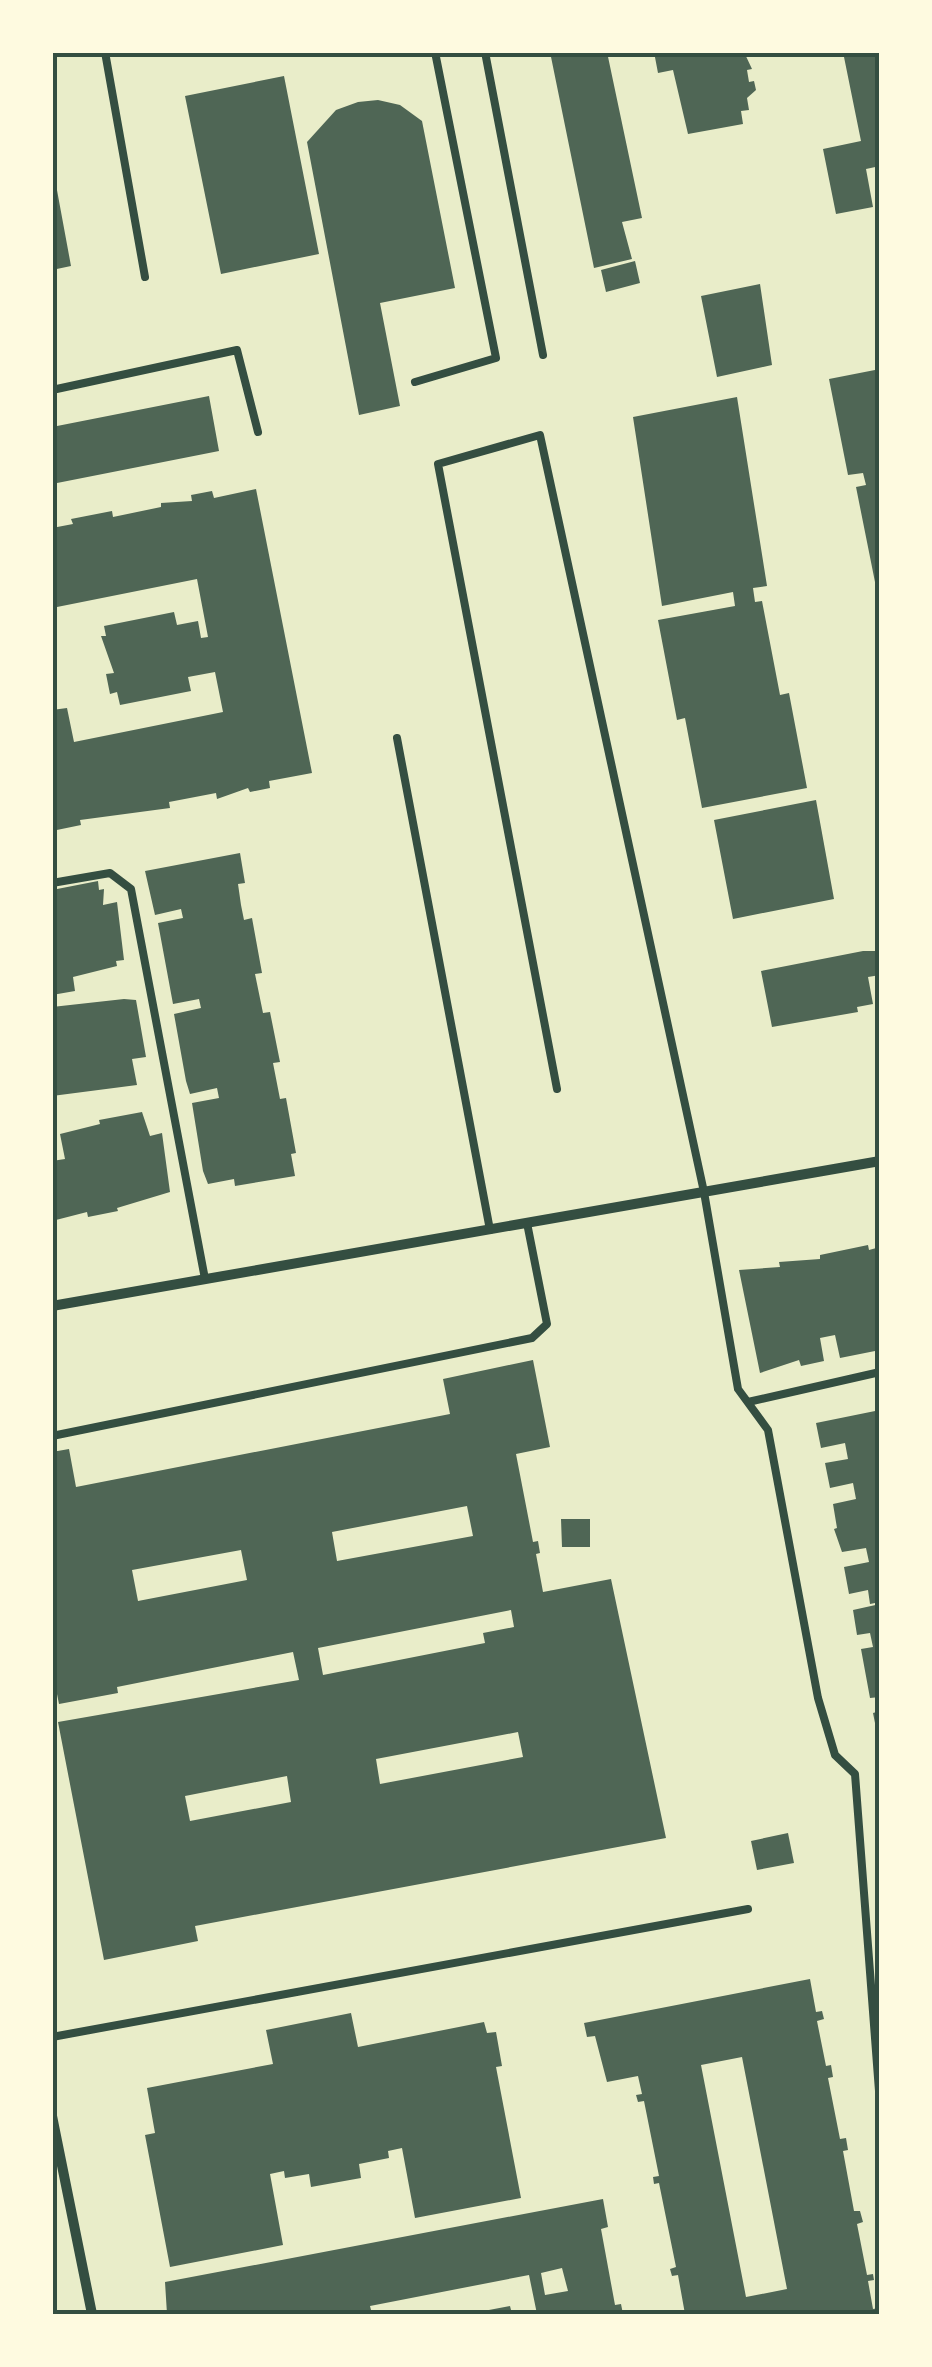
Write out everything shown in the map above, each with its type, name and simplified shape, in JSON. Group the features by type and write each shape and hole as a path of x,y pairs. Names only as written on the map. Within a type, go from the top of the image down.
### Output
{"street":[{"path":"52,1306 880,1161"},
{"path":"52,2116 92,2314"}],"lane":[{"path":"105,52 146,277"},
{"path":"415,382 496,358 435,52"},
{"path":"485,52 543,355"},
{"path":"52,390 237,350 258,432"},
{"path":"557,1088 438,464 540,435 704,1192 738,1389 768,1430 818,1698 834,1755 855,1774 880,2104"},
{"path":"397,738 490,1230"},
{"path":"52,883 110,873 131,889 204,1279"},
{"path":"52,1436 532,1338 547,1324 527,1223"},
{"path":"748,1402 880,1372"},
{"path":"52,2037 748,1909"}],"building":[{"path":"550,52 607,52 642,218 622,222 632,259 594,268"},
{"path":"654,52 744,52 752,69 747,70 749,82 754,81 756,90 747,98 749,110 741,111 743,124 688,134 673,70 658,73"},
{"path":"880,52 880,166 866,169 873,207 836,214 823,149 861,141 844,57"},
{"path":"284,76 319,254 221,274 185,96"},
{"path":"378,100 400,105 422,121 455,288 380,303 400,406 359,415 307,142 336,110"},
{"path":"52,163 71,266 52,270"},
{"path":"635,261 640,283 606,292 601,270"},
{"path":"760,284 772,365 717,377 701,296"},
{"path":"880,369 880,581 875,582 856,487 866,485 863,473 848,475 829,379"},
{"path":"209,396 219,451 52,484 52,427"},
{"path":"737,397 767,586 753,588 755,602 762,601 780,695 789,693 807,788 702,808 685,718 677,720 658,620 735,606 733,592 662,606 633,417"},
{"path":"256,489 312,773 269,781 270,788 250,792 248,788 217,799 216,793 169,802 170,808 80,820 81,825 52,831 52,710 67,708 74,742 223,712 215,672 188,677 191,691 120,705 117,692 110,694 106,674 114,673 101,636 106,636 104,626 174,612 177,625 198,621 201,638 208,637 197,579 52,608 52,528 73,524 71,519 112,511 113,517 161,507 161,503 192,501 191,495 212,491 214,498"},
{"path":"816,800 834,899 733,919 714,820"},
{"path":"240,853 245,883 238,884 241,905 244,920 252,918 262,973 255,974 263,1013 270,1012 280,1062 273,1063 280,1099 286,1098 296,1153 291,1154 295,1176 235,1186 234,1179 208,1184 203,1171 192,1103 219,1098 217,1088 190,1094 174,1014 201,1008 199,999 173,1004 158,923 183,918 181,909 155,915 145,871"},
{"path":"98,881 99,890 104,889 103,905 117,902 124,960 116,961 117,966 73,977 75,991 52,995 52,890"},
{"path":"880,951 880,975 868,977 873,1004 857,1007 858,1012 772,1027 761,971"},
{"path":"136,1000 146,1057 132,1059 137,1085 52,1096 52,1007"},
{"path":"142,1112 150,1136 162,1133 170,1192 117,1208 118,1211 88,1217 87,1212 52,1221 52,1161 65,1159 60,1134 100,1124 99,1120"},
{"path":"868,1245 869,1250 880,1247 880,1350 840,1358 835,1335 820,1338 824,1361 801,1366 799,1360 760,1373 739,1270 780,1267 779,1262 820,1259 820,1255"},
{"path":"533,1360 550,1447 516,1454 533,1542 538,1541 540,1553 536,1554 543,1592 611,1579 666,1838 195,1926 198,1941 104,1960 58,1722 299,1680 293,1652 117,1687 118,1693 59,1704 52,1669 52,1452 69,1449 76,1487 450,1414 443,1379","holes":["467,1506 473,1536 337,1561 332,1532","241,1550 247,1580 138,1601 132,1570","511,1610 514,1627 483,1633 485,1643 323,1675 318,1648","518,1732 523,1757 380,1784 376,1759","287,1776 291,1802 190,1821 185,1796"]},
{"path":"880,1410 880,1602 870,1604 868,1590 849,1594 844,1567 869,1562 866,1548 842,1552 834,1529 837,1528 833,1504 856,1499 853,1483 830,1488 825,1463 848,1459 845,1443 821,1448 816,1423"},
{"path":"561,1519 590,1519 590,1547 562,1547"},
{"path":"880,1604 880,1697 870,1698 861,1649 873,1647 870,1633 857,1635 853,1610"},
{"path":"880,1711 880,1738 878,1738 873,1713"},
{"path":"788,1833 794,1863 757,1870 751,1841"},
{"path":"810,1979 816,2012 822,2011 824,2019 817,2021 826,2066 831,2065 833,2077 828,2078 840,2139 846,2138 848,2150 843,2151 854,2211 860,2211 863,2222 857,2224 867,2275 873,2274 874,2280 868,2281 873,2309 879,2308 880,2314 685,2314 678,2275 672,2276 670,2269 676,2267 659,2183 654,2184 653,2177 659,2176 644,2101 638,2102 636,2095 642,2094 638,2076 607,2082 595,2036 587,2037 584,2023","holes":["742,2057 787,2289 746,2297 701,2065"]},
{"path":"351,2013 358,2047 484,2022 487,2033 496,2032 502,2066 496,2067 521,2198 415,2218 402,2148 388,2151 389,2158 359,2164 361,2178 311,2187 309,2174 285,2178 284,2171 270,2174 283,2245 170,2267 145,2135 155,2133 147,2088 273,2064 266,2030"},
{"path":"603,2199 608,2227 601,2229 615,2305 621,2304 623,2314 537,2314 529,2275 370,2306 372,2314 167,2314 165,2282","holes":["562,2268 568,2291 545,2295 541,2273"]},
{"path":"510,2306 512,2314 473,2313"}]}
